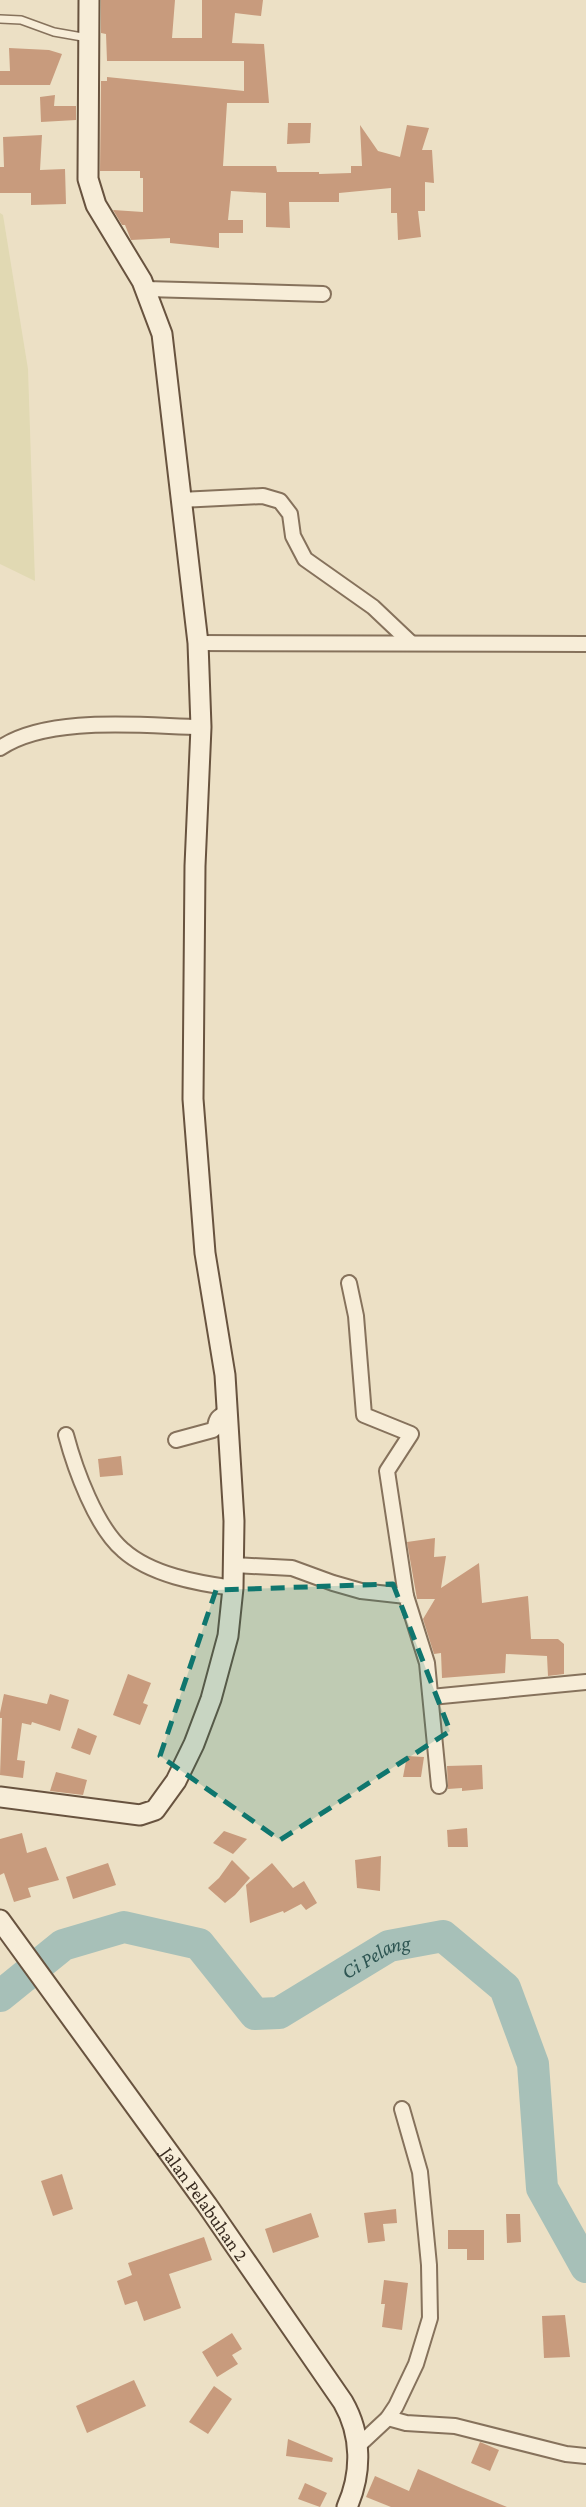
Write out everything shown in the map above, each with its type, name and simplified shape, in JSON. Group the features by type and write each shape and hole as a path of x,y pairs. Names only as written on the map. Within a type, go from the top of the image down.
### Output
{"street":[{"path":"0,1797 140,1815 155,1810 176,1781 211,1699 228,1636 233,1588 234,1521 225,1375 205,1253 193,1099 195,866 201,727 198,643 162,334 146,289 90,191 89,0"},
{"path":"146,289 323,294"},
{"path":"180,500 263,496 280,501 286,506 293,536 305,559 373,607 411,643"},
{"path":"198,643 586,644"},
{"path":"0,748 18,737 57,728 201,727"},
{"path":"349,1283 356,1316 364,1415 411,1434 387,1471 406,1596 427,1663 439,1786"},
{"path":"176,1440 213,1430 218,1417 227,1412"},
{"path":"66,1435 73,1461 87,1494 121,1549 139,1562 173,1575 233,1588"},
{"path":"234,1565 292,1568 361,1591 406,1596"},
{"path":"431,1697 586,1682"},
{"name":"Jalan Pelabuhan 2","path":"6,1928 185,2174 319,2365 348,2411 358,2446 355,2483 347,2507"},
{"path":"358,2446 388,2418 396,2406 416,2364 430,2318 431,2294 419,2172 402,2109"},
{"path":"388,2418 406,2423 455,2426 566,2454 586,2456"}],"lane":[{"path":"0,19 21,20 54,32 89,38"}],"highlighted area":[{"path":"393,1584 450,1731 280,1840 160,1756 216,1590"}],"shaded area":[{"path":"0,213 3,215 28,369 35,581 0,564"}],"building":[{"path":"101,0 175,0 172,38 202,38 202,0 263,0 261,16 235,13 232,43 264,44 269,103 227,103 223,166 276,166 277,172 351,173 351,166 362,166 360,125 378,151 400,157 407,125 429,128 422,150 432,150 434,183 425,182 425,211 418,211 421,237 398,240 397,213 391,213 391,188 339,193 339,202 289,202 290,228 266,227 266,193 231,191 228,220 243,220 243,233 219,233 219,248 170,243 170,238 131,240 125,225 122,225 113,210 143,212 143,178 140,178 140,171 100,171 101,81 107,81 107,77 244,91 244,61 107,61 106,34 101,33"},
{"path":"9,48 49,50 62,54 50,85 0,85 0,71 10,71"},
{"path":"55,95 54,106 76,106 76,120 41,122 40,97"},
{"path":"288,123 311,123 310,143 287,144"},
{"path":"42,135 40,170 65,169 66,204 31,205 31,193 0,193 0,167 4,167 3,137"},
{"path":"121,1456 123,1475 100,1477 98,1459"},
{"path":"435,1538 434,1557 446,1556 441,1588 479,1563 482,1603 528,1596 531,1639 558,1639 564,1644 564,1674 548,1676 547,1656 506,1654 505,1673 442,1678 441,1653 434,1654 423,1619 435,1599 417,1599 407,1542"},
{"path":"128,1674 151,1683 143,1703 148,1705 140,1725 113,1715"},
{"path":"4,1694 47,1704 50,1694 69,1700 60,1731 32,1722 31,1725 22,1723 17,1760 25,1761 23,1778 0,1775 0,1713"},
{"path":"78,1728 97,1736 90,1755 71,1748"},
{"path":"407,1756 424,1757 421,1777 403,1777"},
{"path":"482,1765 483,1789 448,1789 447,1766"},
{"path":"56,1772 87,1780 83,1795 50,1791"},
{"path":"467,1828 468,1847 448,1847 447,1830"},
{"path":"224,1831 247,1839 233,1854 213,1843"},
{"path":"22,1833 27,1853 46,1847 59,1880 28,1888 31,1897 14,1902 4,1873 0,1875 0,1839"},
{"path":"381,1856 380,1891 357,1888 355,1860"},
{"path":"232,1860 250,1878 225,1903 208,1888"},
{"path":"108,1863 116,1885 73,1899 66,1877"},
{"path":"272,1863 293,1888 304,1881 317,1903 306,1910 301,1904 284,1913 283,1911 250,1923 246,1885"},
{"path":"62,2174 73,2209 53,2216 41,2181"},
{"path":"396,2209 397,2223 383,2224 385,2241 368,2243 364,2213"},
{"path":"311,2213 319,2237 273,2253 265,2229"},
{"path":"506,2214 520,2214 521,2242 507,2243"},
{"path":"448,2230 484,2230 484,2260 467,2260 467,2249 448,2249"},
{"path":"204,2237 212,2260 169,2274 181,2308 144,2321 137,2301 125,2305 117,2281 132,2275 128,2263"},
{"path":"384,2280 408,2283 402,2330 382,2327"},
{"path":"565,2315 570,2357 544,2358 542,2316"},
{"path":"232,2333 242,2349 232,2355 238,2364 217,2377 202,2352"},
{"path":"134,2380 146,2406 87,2433 76,2406"},
{"path":"214,2386 232,2399 208,2434 189,2422"},
{"path":"288,2439 333,2458 332,2462 286,2456"},
{"path":"480,2442 499,2450 490,2471 471,2463"},
{"path":"418,2469 507,2507 391,2507 366,2497 375,2476 409,2491"},
{"path":"305,2483 327,2493 320,2507 298,2499"}],"waterway":[{"name":"Ci Pelang","path":"0,1996 63,1945 124,1927 199,1944 255,2014 279,2013 389,1946 443,1936 505,1988 533,2064 542,2188 586,2267"}]}
